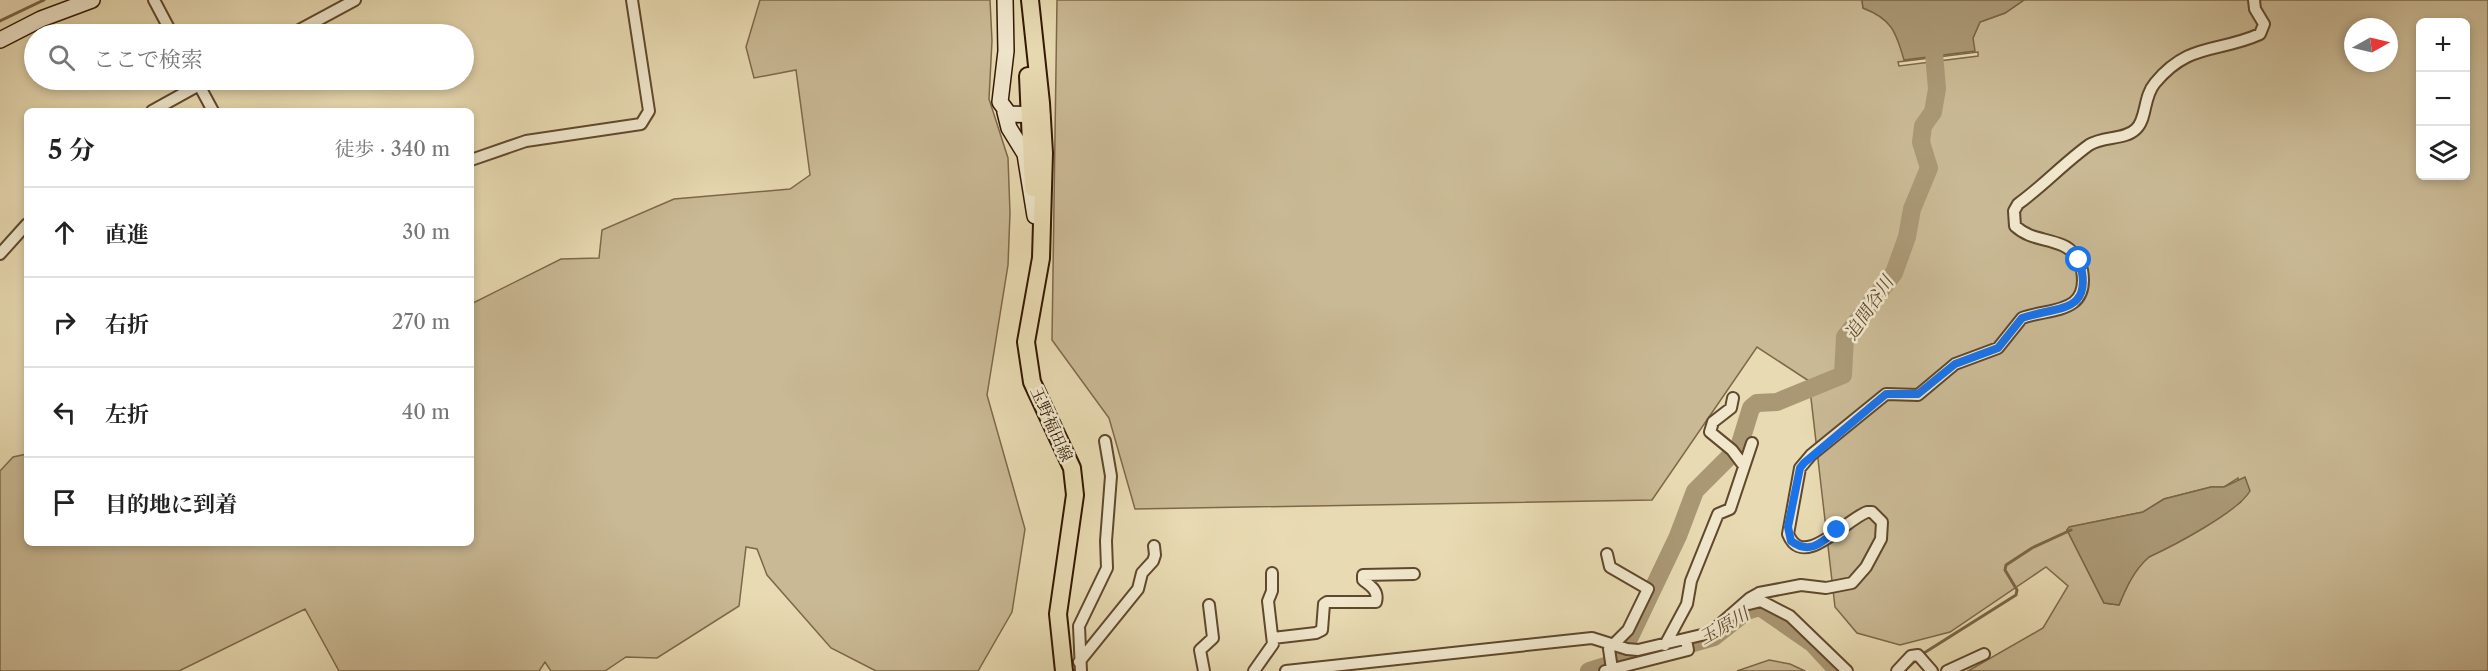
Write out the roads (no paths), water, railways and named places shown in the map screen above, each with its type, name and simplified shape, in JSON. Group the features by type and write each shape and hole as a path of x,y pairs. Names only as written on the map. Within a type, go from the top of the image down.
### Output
{"main road":[{"name":"玉野福田線","path":"1024,0 1036,115 1035,285"},
{"name":"玉野福田線","path":"1030,0 1041,258 1026,342 1032,382 1072,468 1074,480 1075,495 1058,614 1064,671"}],"street":[{"path":"154,0 167,24"},
{"path":"311,24 355,0"},
{"path":"474,159 526,141 641,124 649,111 633,0"},
{"path":"1005,0 1006,51 999,91 1009,128 1025,154 1035,216"},
{"path":"1620,647 1610,649 1609,667 1687,645 1710,633 1750,598 1759,593 1801,585 1842,587 1860,576 1881,539 1882,522 1872,512 1867,512 1819,544 1810,548 1798,546 1791,541 1788,534 1800,468 1811,455 1886,394 1918,394 1955,364 1998,348 2022,318 2064,309 2072,304 2082,284 2079,260 2063,245 2021,232 2014,226 2014,211 2018,204 2091,144 2131,133 2138,128 2147,95 2155,83 2181,59 2203,49 2260,34 2264,24 2254,0"},
{"path":"31,24 84,1"},
{"path":"0,40 24,27"},
{"path":"157,108 185,90"},
{"path":"201,90 211,108"},
{"path":"1005,111 1036,115"},
{"path":"0,254 24,227"},
{"path":"1733,398 1731,408 1713,422 1710,432 1734,452 1744,466"},
{"path":"1080,666 1079,626 1107,568 1106,541 1111,476 1105,441"},
{"path":"1661,651 1687,604 1691,581 1718,514 1730,509 1752,443"},
{"path":"1080,666 1138,589 1142,573 1153,561 1154,546"},
{"path":"1607,554 1610,567 1648,589 1620,647"},
{"path":"1254,671 1271,651 1273,638 1268,601 1272,591 1272,573"},
{"path":"1273,638 1316,633 1322,630 1324,604 1327,602 1376,602 1378,596 1375,590 1363,580 1363,575 1414,574"},
{"path":"1740,608 1761,601 1769,603 1811,634 1847,671"},
{"path":"1204,671 1200,650 1213,638 1209,605"},
{"path":"1286,671 1592,638 1620,647 1661,651"},
{"path":"1947,671 1984,654"},
{"path":"1897,671 1911,656 1919,656 1932,671"}],"waterway":[{"path":"0,21 44,0"},
{"name":"追間谷川","path":"1618,662 1678,536 1695,491 1739,447 1751,408 1757,403 1777,402 1843,375 1845,337 1894,273 1907,237 1912,209 1929,168 1921,142 1923,126 1933,112 1937,89 1933,41"},
{"path":"1904,671 1924,653 2016,595 2017,590 2005,570 2006,565 2032,548 2071,530"},
{"name":"玉原川","path":"1669,650 1714,637 1747,611 1760,607 1812,643 1838,671"},
{"name":"玉原川","path":"1589,671 1624,660"}]}
